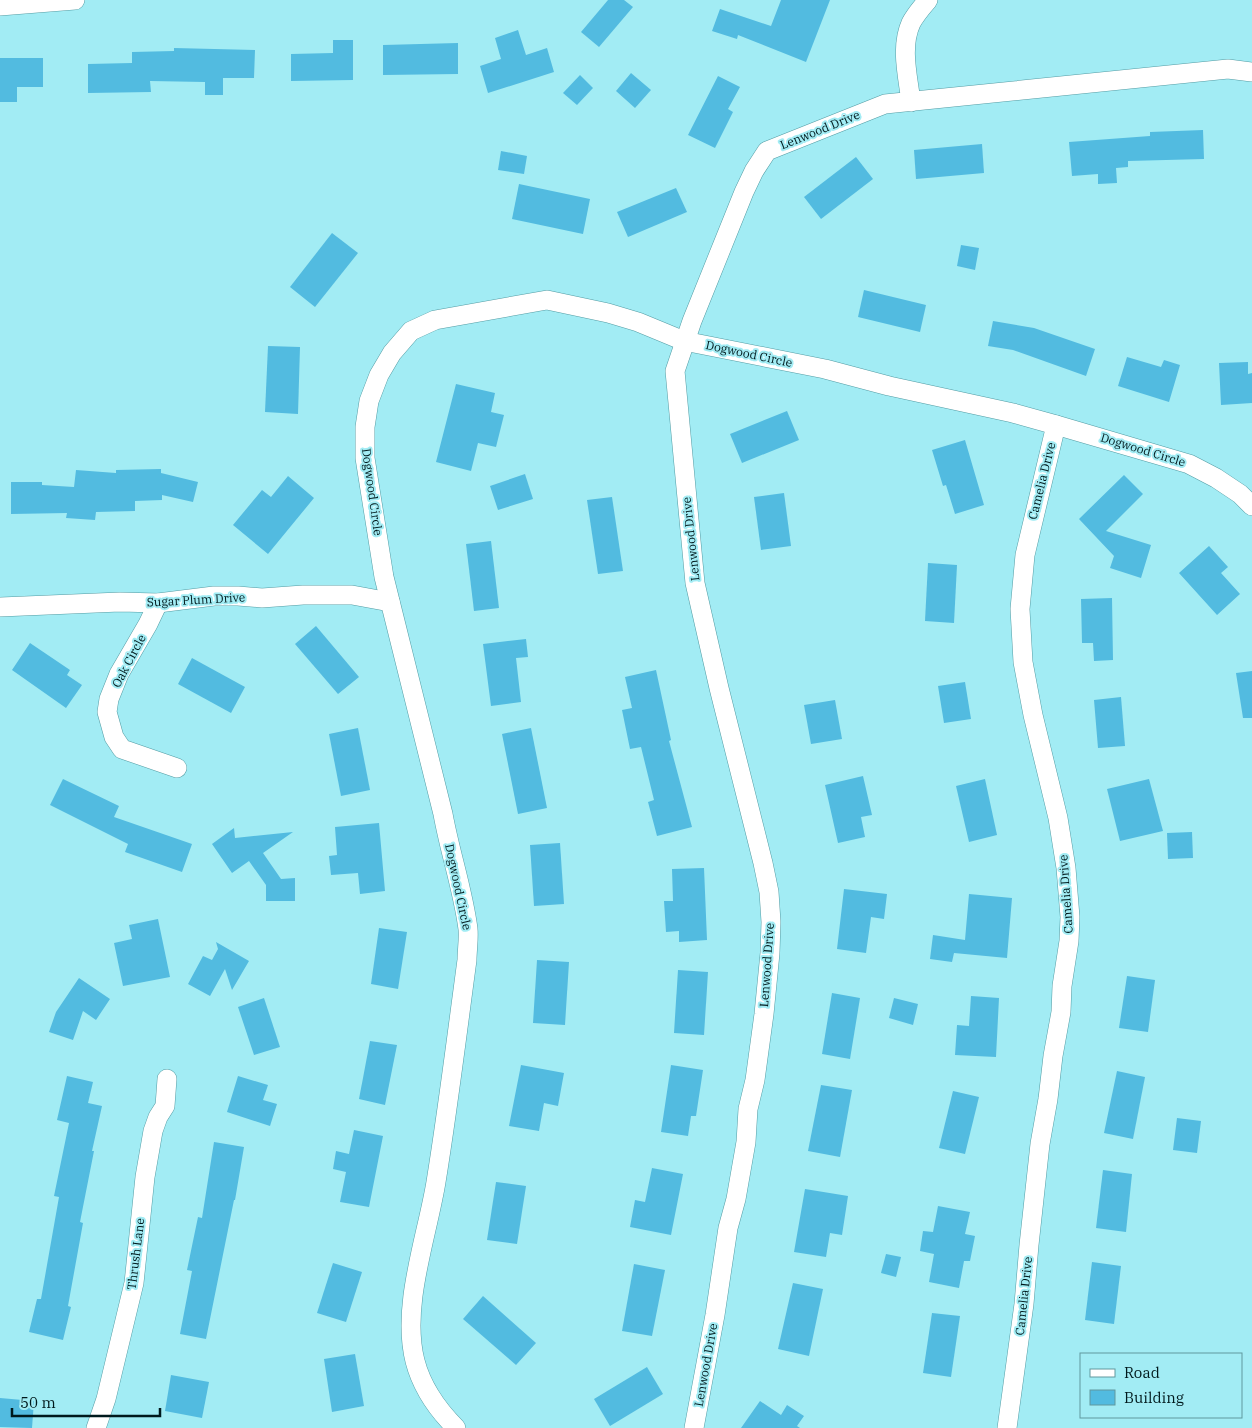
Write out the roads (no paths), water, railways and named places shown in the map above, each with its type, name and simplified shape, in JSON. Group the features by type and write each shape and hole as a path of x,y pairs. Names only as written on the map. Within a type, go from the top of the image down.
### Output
{"street":[{"path":"0,6 75,0"},
{"path":"911,102 906,62 907,36 912,22 928,0"},
{"name":"Lenwood Drive","path":"694,1428 715,1315 728,1228 736,1199 746,1142 748,1109 755,1080 764,1014 771,922 769,892 763,863 719,688 695,582 674,371 684,341 744,192 754,171 767,151 885,104 1228,69 1252,72"},
{"name":"Dogwood Circle","path":"456,1428 441,1413 425,1389 414,1360 411,1303 436,1182 467,960 468,931 443,814 384,577 365,458 369,401 379,375 392,354 411,331 435,320 547,300 630,319 684,341 824,369 889,386 1056,424 1189,464 1232,488 1250,501"},
{"name":"Camelia Drive","path":"1007,1428 1024,1304 1040,1144 1048,1099 1052,1056 1061,1012 1062,986 1069,941 1070,917 1066,868 1058,818 1033,715 1023,662 1020,609 1025,554 1056,424"},
{"name":"Sugar Plum Drive","path":"0,607 120,602 158,603 214,596 262,598 302,595 352,595 390,602"},
{"name":"Oak Circle","path":"158,603 119,674 106,712 114,737 122,749 177,768"},
{"name":"Thrush Lane","path":"96,1428 106,1399 134,1283 147,1168 153,1131 158,1117 165,1106 167,1079"}]}
